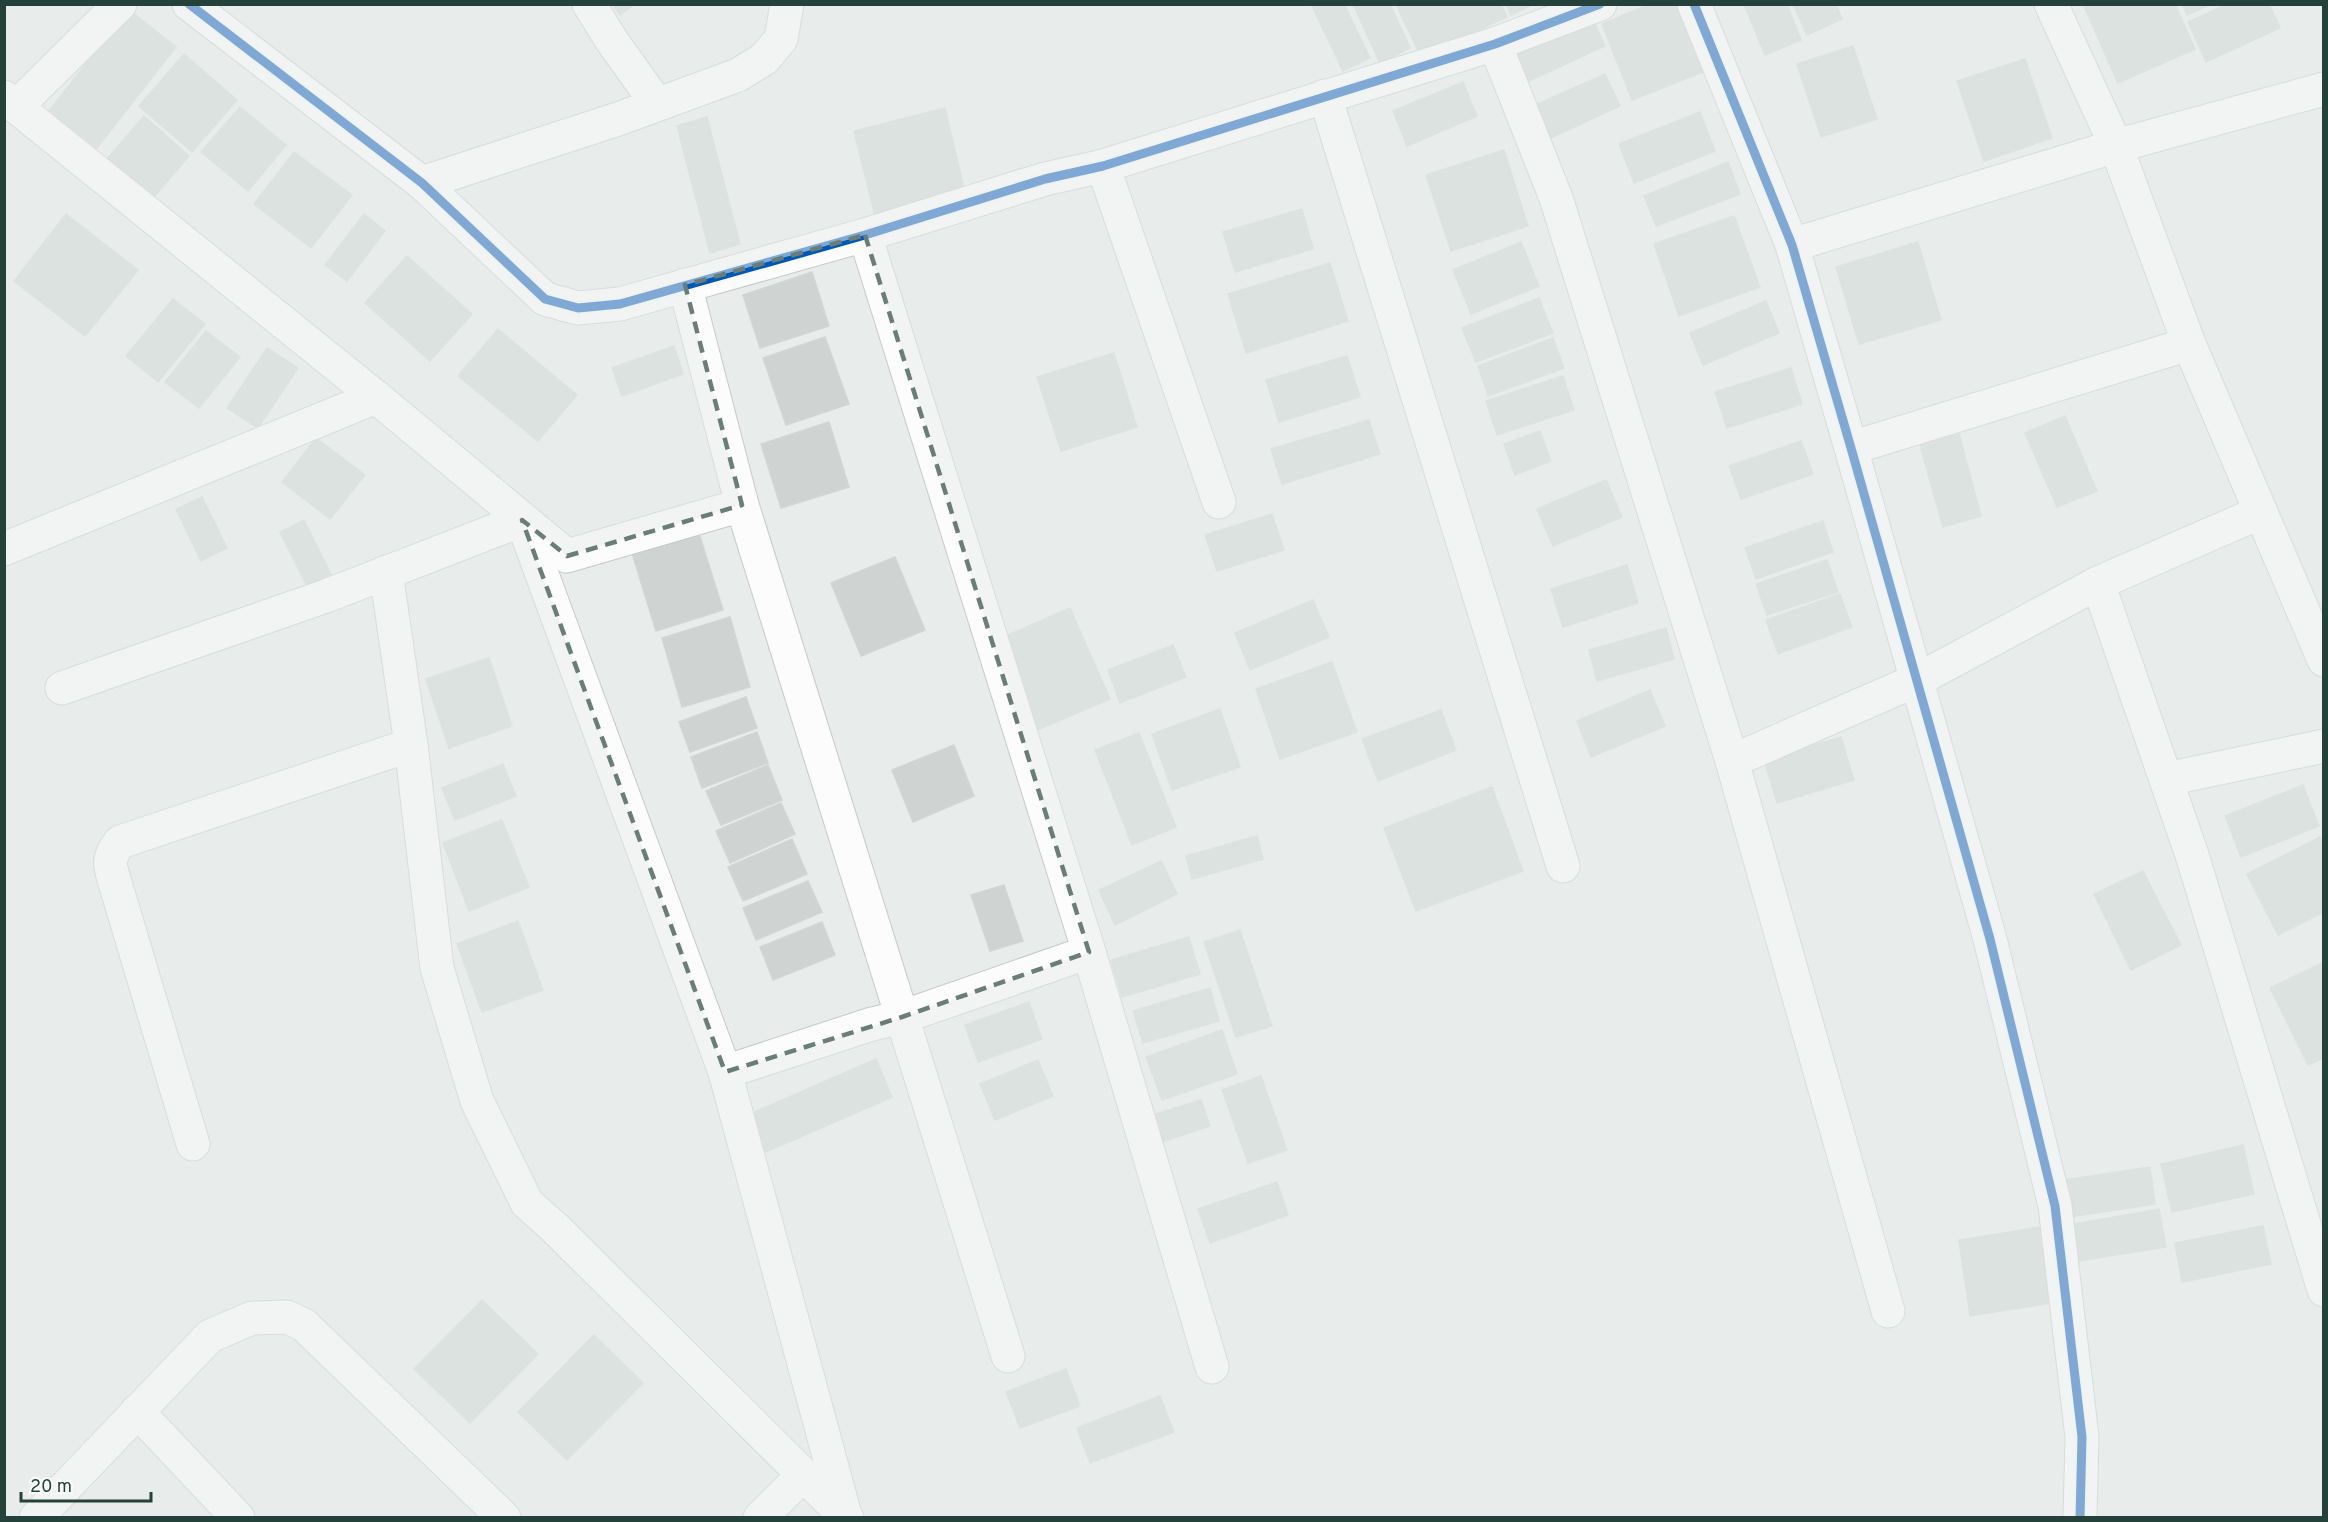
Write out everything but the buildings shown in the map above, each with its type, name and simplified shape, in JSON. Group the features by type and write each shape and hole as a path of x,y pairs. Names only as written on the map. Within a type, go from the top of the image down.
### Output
{"street":[{"path":"120,4 10,102 376,397 522,520 567,556 742,505"},
{"path":"189,4 422,183 545,299 578,308 620,304 865,235 1045,179 1103,166 1495,44 1600,4"},
{"path":"589,4 657,104"},
{"path":"422,183 738,75 764,60 781,39 787,4"},
{"path":"1694,4 1792,245 1990,939 2055,1206 2082,1437 2079,1518"},
{"path":"2051,4 2116,146 2189,344 2324,660"},
{"path":"1495,44 1557,198 1732,761 1888,1311"},
{"path":"1792,245 2116,146 2324,88"},
{"path":"1325,96 1563,866"},
{"path":"1103,166 1219,502"},
{"path":"865,235 1089,952 1212,1367"},
{"path":"686,285 742,505 1008,1356"},
{"path":"1851,448 2189,344"},
{"path":"4,549 376,397"},
{"path":"1732,761 1917,680 2098,583 2261,512"},
{"path":"62,688 326,596 522,520"},
{"path":"522,520 725,1072 846,1517"},
{"path":"386,572 411,745 437,969 477,1101 527,1203 555,1228 846,1517"},
{"path":"2098,583 2192,855 2324,1290"},
{"path":"193,1144 109,862 112,853 120,842 411,745"},
{"path":"2167,779 2324,746"},
{"path":"725,1072 872,1024 902,1017 1089,952"},
{"path":"36,1518 210,1336 252,1318 287,1317 304,1324 504,1518"},
{"path":"137,1411 238,1518"},
{"path":"760,1518 803,1474"}],"highlighted area":[{"path":"865,235 1089,952 902,1017 725,1072 522,520 567,556 742,505 685,285"}],"cycle path":[{"path":"189,4 422,183 545,299 578,308 620,304 865,235 1045,179 1103,166 1495,44 1600,4"},
{"path":"1694,4 1792,245 1990,939 2055,1206 2082,1437 2080,1518"}]}
